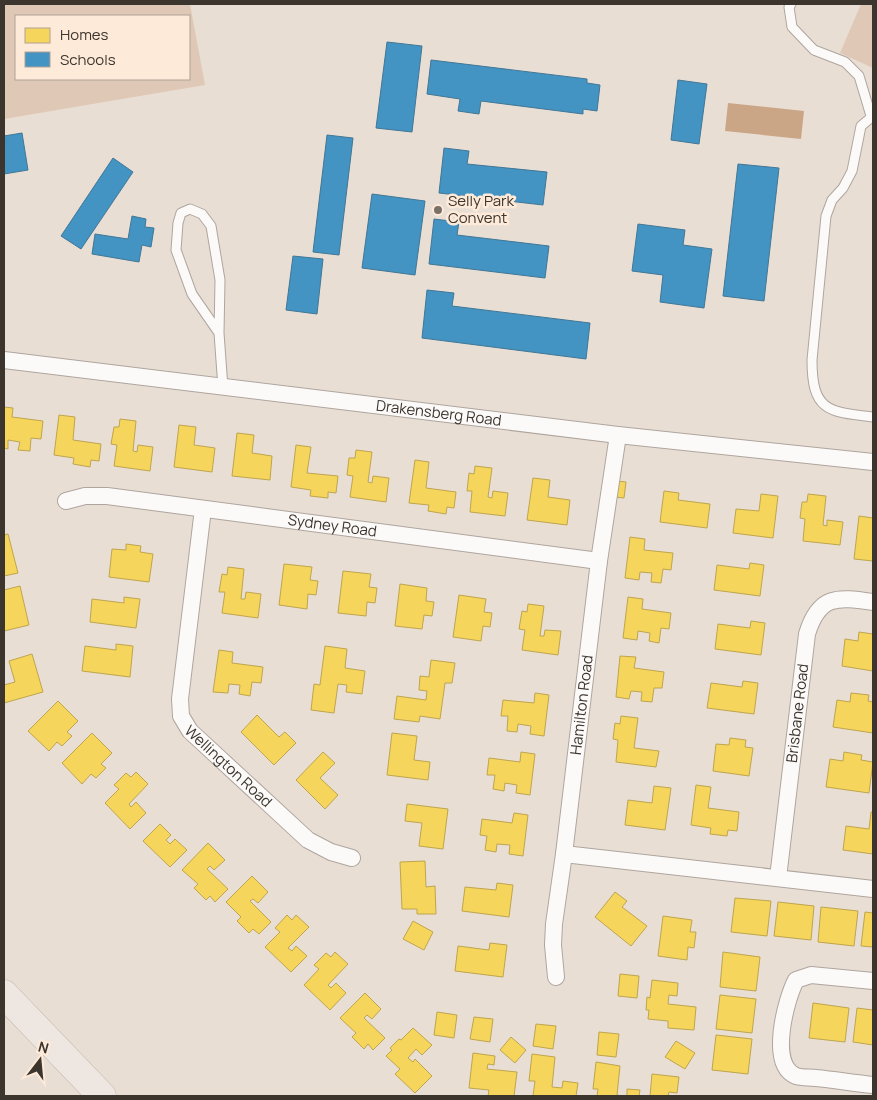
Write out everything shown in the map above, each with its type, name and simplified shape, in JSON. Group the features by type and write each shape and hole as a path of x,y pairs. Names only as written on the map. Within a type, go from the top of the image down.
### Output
{"highway":[{"path":"4,994 102,1096"}],"street":[{"name":"Drakensberg Road","path":"4,360 618,435 873,462"},
{"name":"Hamilton Road","path":"556,977 553,945 554,924 599,561 618,435"},
{"name":"Sydney Road","path":"66,501 85,496 107,496 599,561"},
{"name":"Wellington Road","path":"204,509 180,699 181,716 190,731 308,840 331,852 352,858"},
{"name":"Brisbane Road","path":"778,878 806,634 811,620 817,611 828,602 845,598 873,602"},
{"path":"564,854 873,889"},
{"path":"873,981 811,975 796,980 790,991 784,1011 781,1053 783,1063 795,1076 873,1085"}],"lane":[{"path":"791,4 789,7 792,27 803,39 814,50 845,62 860,76 872,116 861,126 852,171 843,188 832,200 826,216 812,360 812,379 815,393 823,405 841,414 873,418"},
{"path":"219,333 192,294 176,250 178,223 181,213 190,209 202,214 211,226 220,280 219,333 223,388"}],"shaded area":[{"path":"4,4 190,4 205,85 4,119"},
{"path":"861,4 873,4 873,68 840,53"},
{"path":"728,103 804,111 801,139 725,131"}],"building: Homes":[{"path":"4,407 13,408 12,417 43,421 41,439 31,438 30,451 18,450 20,442 8,440 8,449 4,448"},
{"path":"59,415 75,417 73,440 101,444 99,461 91,460 90,467 73,464 74,458 54,455"},
{"path":"120,419 136,421 133,451 137,452 138,445 153,447 150,471 114,466 117,445 111,444 114,427 119,427"},
{"path":"179,425 196,427 194,445 215,448 212,472 174,467"},
{"path":"237,433 254,435 252,453 272,456 270,480 232,476"},
{"path":"296,445 311,447 307,473 338,476 336,493 328,492 328,498 310,496 311,490 291,487"},
{"path":"356,450 372,452 368,482 372,483 373,476 389,478 386,502 350,497 353,476 347,475 349,458 355,458"},
{"path":"415,460 429,462 426,488 456,492 454,508 447,507 446,514 428,511 429,505 409,503"},
{"path":"475,466 492,468 488,497 492,498 493,491 508,493 505,516 470,512 472,491 467,491 469,473 474,474"},
{"path":"533,478 550,480 548,497 570,500 567,525 527,520"},
{"path":"617,481 626,482 624,498 615,497"},
{"path":"664,491 679,493 678,500 710,504 707,528 660,522"},
{"path":"761,494 778,496 773,538 733,533 736,509 759,511"},
{"path":"808,494 826,496 823,525 827,526 827,520 843,522 840,545 803,541 805,519 800,518 802,502 807,502"},
{"path":"859,516 873,518 873,561 854,559"},
{"path":"8,534 18,573 4,576 4,535"},
{"path":"630,537 645,539 644,550 673,553 671,570 663,569 661,583 651,582 652,573 640,572 639,580 625,578"},
{"path":"126,544 141,546 140,552 153,554 149,582 109,577 112,549 126,550"},
{"path":"750,563 764,565 760,596 714,590 717,565 749,569"},
{"path":"284,564 312,567 310,580 318,581 316,595 308,594 307,609 279,605"},
{"path":"228,567 244,569 241,599 245,599 246,592 261,594 258,618 222,613 225,592 219,592 222,574 227,575"},
{"path":"343,571 371,574 369,587 377,588 375,603 367,602 366,616 338,613"},
{"path":"400,584 427,588 426,601 434,602 432,616 424,615 422,629 395,626"},
{"path":"20,586 29,625 4,631 4,590"},
{"path":"459,595 486,599 484,612 492,613 490,627 483,626 481,641 453,637"},
{"path":"124,597 140,599 136,628 90,622 92,599 124,603"},
{"path":"628,597 643,599 642,609 671,613 669,629 661,628 659,643 649,641 650,633 638,631 637,640 623,638"},
{"path":"528,604 544,606 540,636 544,636 545,630 561,631 558,655 522,650 525,630 519,629 522,611 527,612"},
{"path":"751,621 765,623 761,655 715,649 718,624 750,628"},
{"path":"859,632 873,634 873,671 842,666 845,639 858,641"},
{"path":"116,644 133,646 130,677 82,671 85,646 116,650"},
{"path":"325,646 347,649 345,668 365,671 362,694 346,692 347,685 338,684 334,713 311,710 314,684 320,685"},
{"path":"219,650 233,652 232,663 263,667 261,683 252,682 250,696 239,694 240,685 229,684 228,693 213,692"},
{"path":"32,654 43,692 4,703 4,685 15,682 9,661"},
{"path":"620,656 636,657 634,668 664,672 662,688 654,688 652,702 641,701 642,692 631,691 629,699 616,697"},
{"path":"431,660 455,663 452,683 445,683 440,719 420,716 419,722 394,719 397,696 426,700 427,691 419,690 420,676 429,677"},
{"path":"743,681 758,683 754,714 707,708 711,683 742,687"},
{"path":"535,693 549,695 544,736 530,734 531,726 518,724 517,732 507,731 508,716 501,716 503,700 534,703"},
{"path":"851,693 869,695 868,701 873,702 873,733 833,727 837,700 850,702"},
{"path":"58,701 78,721 67,732 72,736 62,746 57,742 49,751 28,731"},
{"path":"257,715 279,737 285,732 296,743 274,765 241,732"},
{"path":"621,716 638,718 634,748 659,751 656,767 616,762 618,740 613,739 615,723 620,724"},
{"path":"92,733 112,753 101,764 106,768 96,778 91,774 82,784 62,763"},
{"path":"392,733 417,736 414,760 430,762 428,780 387,775"},
{"path":"730,738 746,740 745,747 753,748 749,776 713,771 716,744 729,745"},
{"path":"323,752 335,763 320,778 338,795 325,809 296,780"},
{"path":"521,752 535,754 530,795 516,793 517,785 505,783 504,791 493,789 495,775 487,775 489,758 520,762"},
{"path":"844,752 862,755 861,760 873,762 869,793 826,787 830,759 843,761"},
{"path":"136,772 148,784 129,804 131,807 136,802 146,813 130,829 105,803 119,789 114,785 126,773 131,777"},
{"path":"696,785 711,787 708,808 739,812 737,831 728,830 727,836 710,834 711,828 691,825"},
{"path":"654,786 671,788 665,830 625,825 628,800 652,803"},
{"path":"407,804 448,809 443,849 419,846 422,823 405,821"},
{"path":"871,812 873,812 873,854 843,850 846,826 869,829"},
{"path":"514,813 528,815 523,856 509,854 510,845 497,844 496,852 485,850 487,836 480,835 482,819 512,823"},
{"path":"160,824 171,835 166,840 170,844 175,839 187,850 170,867 143,841"},
{"path":"208,843 225,860 214,870 210,866 207,869 228,889 215,902 210,896 206,900 194,888 198,884 182,870"},
{"path":"425,861 426,887 435,886 436,914 417,914 417,909 402,909 400,862"},
{"path":"252,876 268,892 258,903 253,899 250,901 271,922 259,934 253,929 249,933 237,921 241,917 226,902"},
{"path":"497,883 513,885 509,917 462,911 465,887 496,890"},
{"path":"615,892 627,901 622,907 647,926 631,946 595,917"},
{"path":"735,898 771,901 767,936 731,932"},
{"path":"778,902 814,906 811,940 774,936"},
{"path":"821,907 858,911 854,946 818,942"},
{"path":"865,912 873,913 873,947 861,946"},
{"path":"287,915 292,920 296,915 309,927 288,948 292,951 296,946 307,956 291,972 265,947 280,932 275,928"},
{"path":"663,916 692,920 690,932 696,932 694,948 688,947 687,960 658,956"},
{"path":"413,921 433,932 424,950 403,939"},
{"path":"490,943 507,945 503,977 455,971 458,946 489,950"},
{"path":"335,952 348,964 328,985 331,988 336,983 346,993 330,1010 304,985 319,969 314,965 326,953 331,957"},
{"path":"723,952 760,957 756,991 720,987"},
{"path":"620,974 639,976 637,998 618,996"},
{"path":"652,980 678,983 677,996 669,995 668,1004 696,1007 694,1030 668,1028 668,1021 648,1019 649,1010 646,1010 647,997 650,998"},
{"path":"365,993 381,1009 372,1019 367,1015 364,1018 385,1038 373,1050 368,1044 364,1049 352,1037 356,1033 340,1018"},
{"path":"720,995 756,999 752,1033 716,1029"},
{"path":"813,1003 849,1008 845,1042 809,1038"},
{"path":"857,1008 873,1010 873,1045 853,1042"},
{"path":"437,1012 457,1015 454,1038 434,1035"},
{"path":"474,1017 493,1019 490,1042 470,1039"},
{"path":"536,1024 556,1026 553,1049 533,1046"},
{"path":"413,1028 432,1045 422,1055 416,1049 408,1058 413,1062 415,1059 432,1076 415,1093 395,1074 400,1069 386,1056 392,1050 390,1048"},
{"path":"599,1032 619,1034 616,1057 597,1055"},
{"path":"716,1035 752,1039 748,1074 712,1070"},
{"path":"511,1037 526,1050 515,1063 500,1050"},
{"path":"676,1041 695,1053 685,1069 665,1057"},
{"path":"473,1053 495,1056 494,1065 488,1064 487,1069 517,1072 514,1096 488,1096 489,1090 469,1088"},
{"path":"532,1054 555,1057 552,1087 562,1088 563,1081 578,1083 576,1096 533,1096 535,1081 529,1081"},
{"path":"596,1062 620,1066 617,1095 623,1096 597,1096 598,1089 593,1089"},
{"path":"652,1074 679,1077 677,1093 669,1092 668,1096 650,1096"},
{"path":"627,1089 640,1090 639,1096 627,1096"}],"building: Schools":[{"path":"387,42 422,46 412,132 376,128"},
{"path":"431,60 587,79 587,83 600,85 597,111 583,109 583,114 481,101 479,114 458,111 460,99 427,94"},
{"path":"678,80 707,84 699,144 671,140"},
{"path":"22,133 28,170 4,174 4,136"},
{"path":"327,135 353,138 339,255 313,252"},
{"path":"444,148 469,151 467,164 547,172 543,205 439,193"},
{"path":"113,158 133,172 81,249 61,236"},
{"path":"738,164 779,168 764,301 723,296"},
{"path":"372,194 425,201 415,275 362,268"},
{"path":"132,216 146,219 145,227 154,228 151,247 142,245 139,262 92,254 95,234 128,239"},
{"path":"434,219 459,222 457,235 549,246 545,278 429,264"},
{"path":"638,224 685,230 683,245 712,249 704,308 660,302 663,275 632,271"},
{"path":"293,256 323,259 317,314 286,310"},
{"path":"427,290 454,293 452,306 590,323 586,359 422,338"}],"place":[{"name":"Selly Park Convent","path":"438,210"}]}
